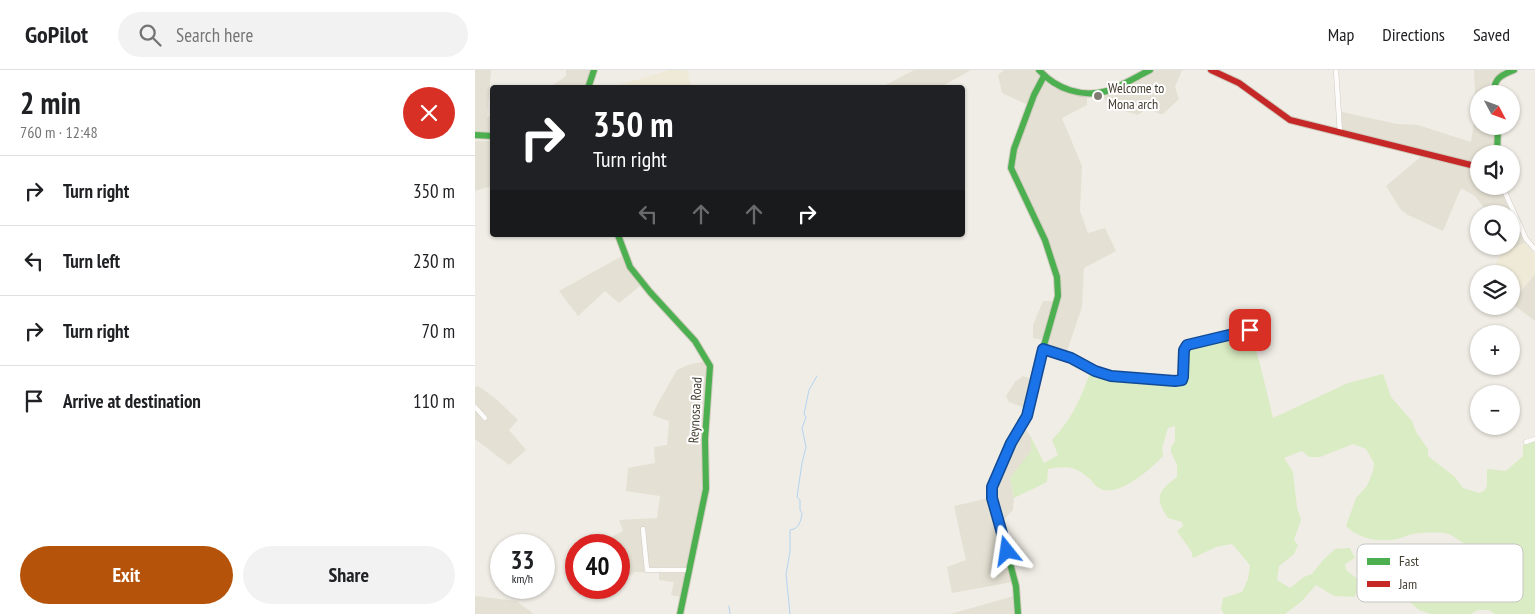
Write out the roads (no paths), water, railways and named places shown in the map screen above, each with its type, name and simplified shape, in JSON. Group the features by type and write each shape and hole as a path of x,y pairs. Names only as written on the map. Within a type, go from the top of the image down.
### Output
{"street":[{"path":"589,85 594,70"},
{"path":"1039,70 1044,76 1059,86 1074,91 1095,93 1107,91 1150,70"},
{"path":"1211,70 1247,88 1286,118 1470,164"},
{"path":"1337,70 1340,133"},
{"path":"1494,85 1496,78 1514,70"},
{"path":"1018,614 1017,586 992,498 992,487 1011,443 1027,416 1056,305 1057,277 1045,240 1011,168 1014,149 1034,95 1044,76"},
{"path":"475,135 490,136"},
{"path":"1506,195 1526,238 1535,249"},
{"name":"Reynosa Road","path":"619,237 630,267 695,341 710,366 705,439 706,489 680,614"},
{"path":"1043,349 1071,358 1095,371 1111,376 1175,381 1182,380 1184,350 1187,345 1250,330"},
{"path":"475,407 485,418"},
{"path":"1526,442 1535,439"},
{"path":"643,529 647,570 690,570"}],"waterway":[{"path":"790,614 786,574 790,552 790,530 797,526 802,516 800,500 797,497 806,447 802,428 806,417 804,414 809,390 817,376"},
{"path":"729,606 730,614"}],"place":[{"name":"Welcome to Mona arch","path":"1098,96"}]}
